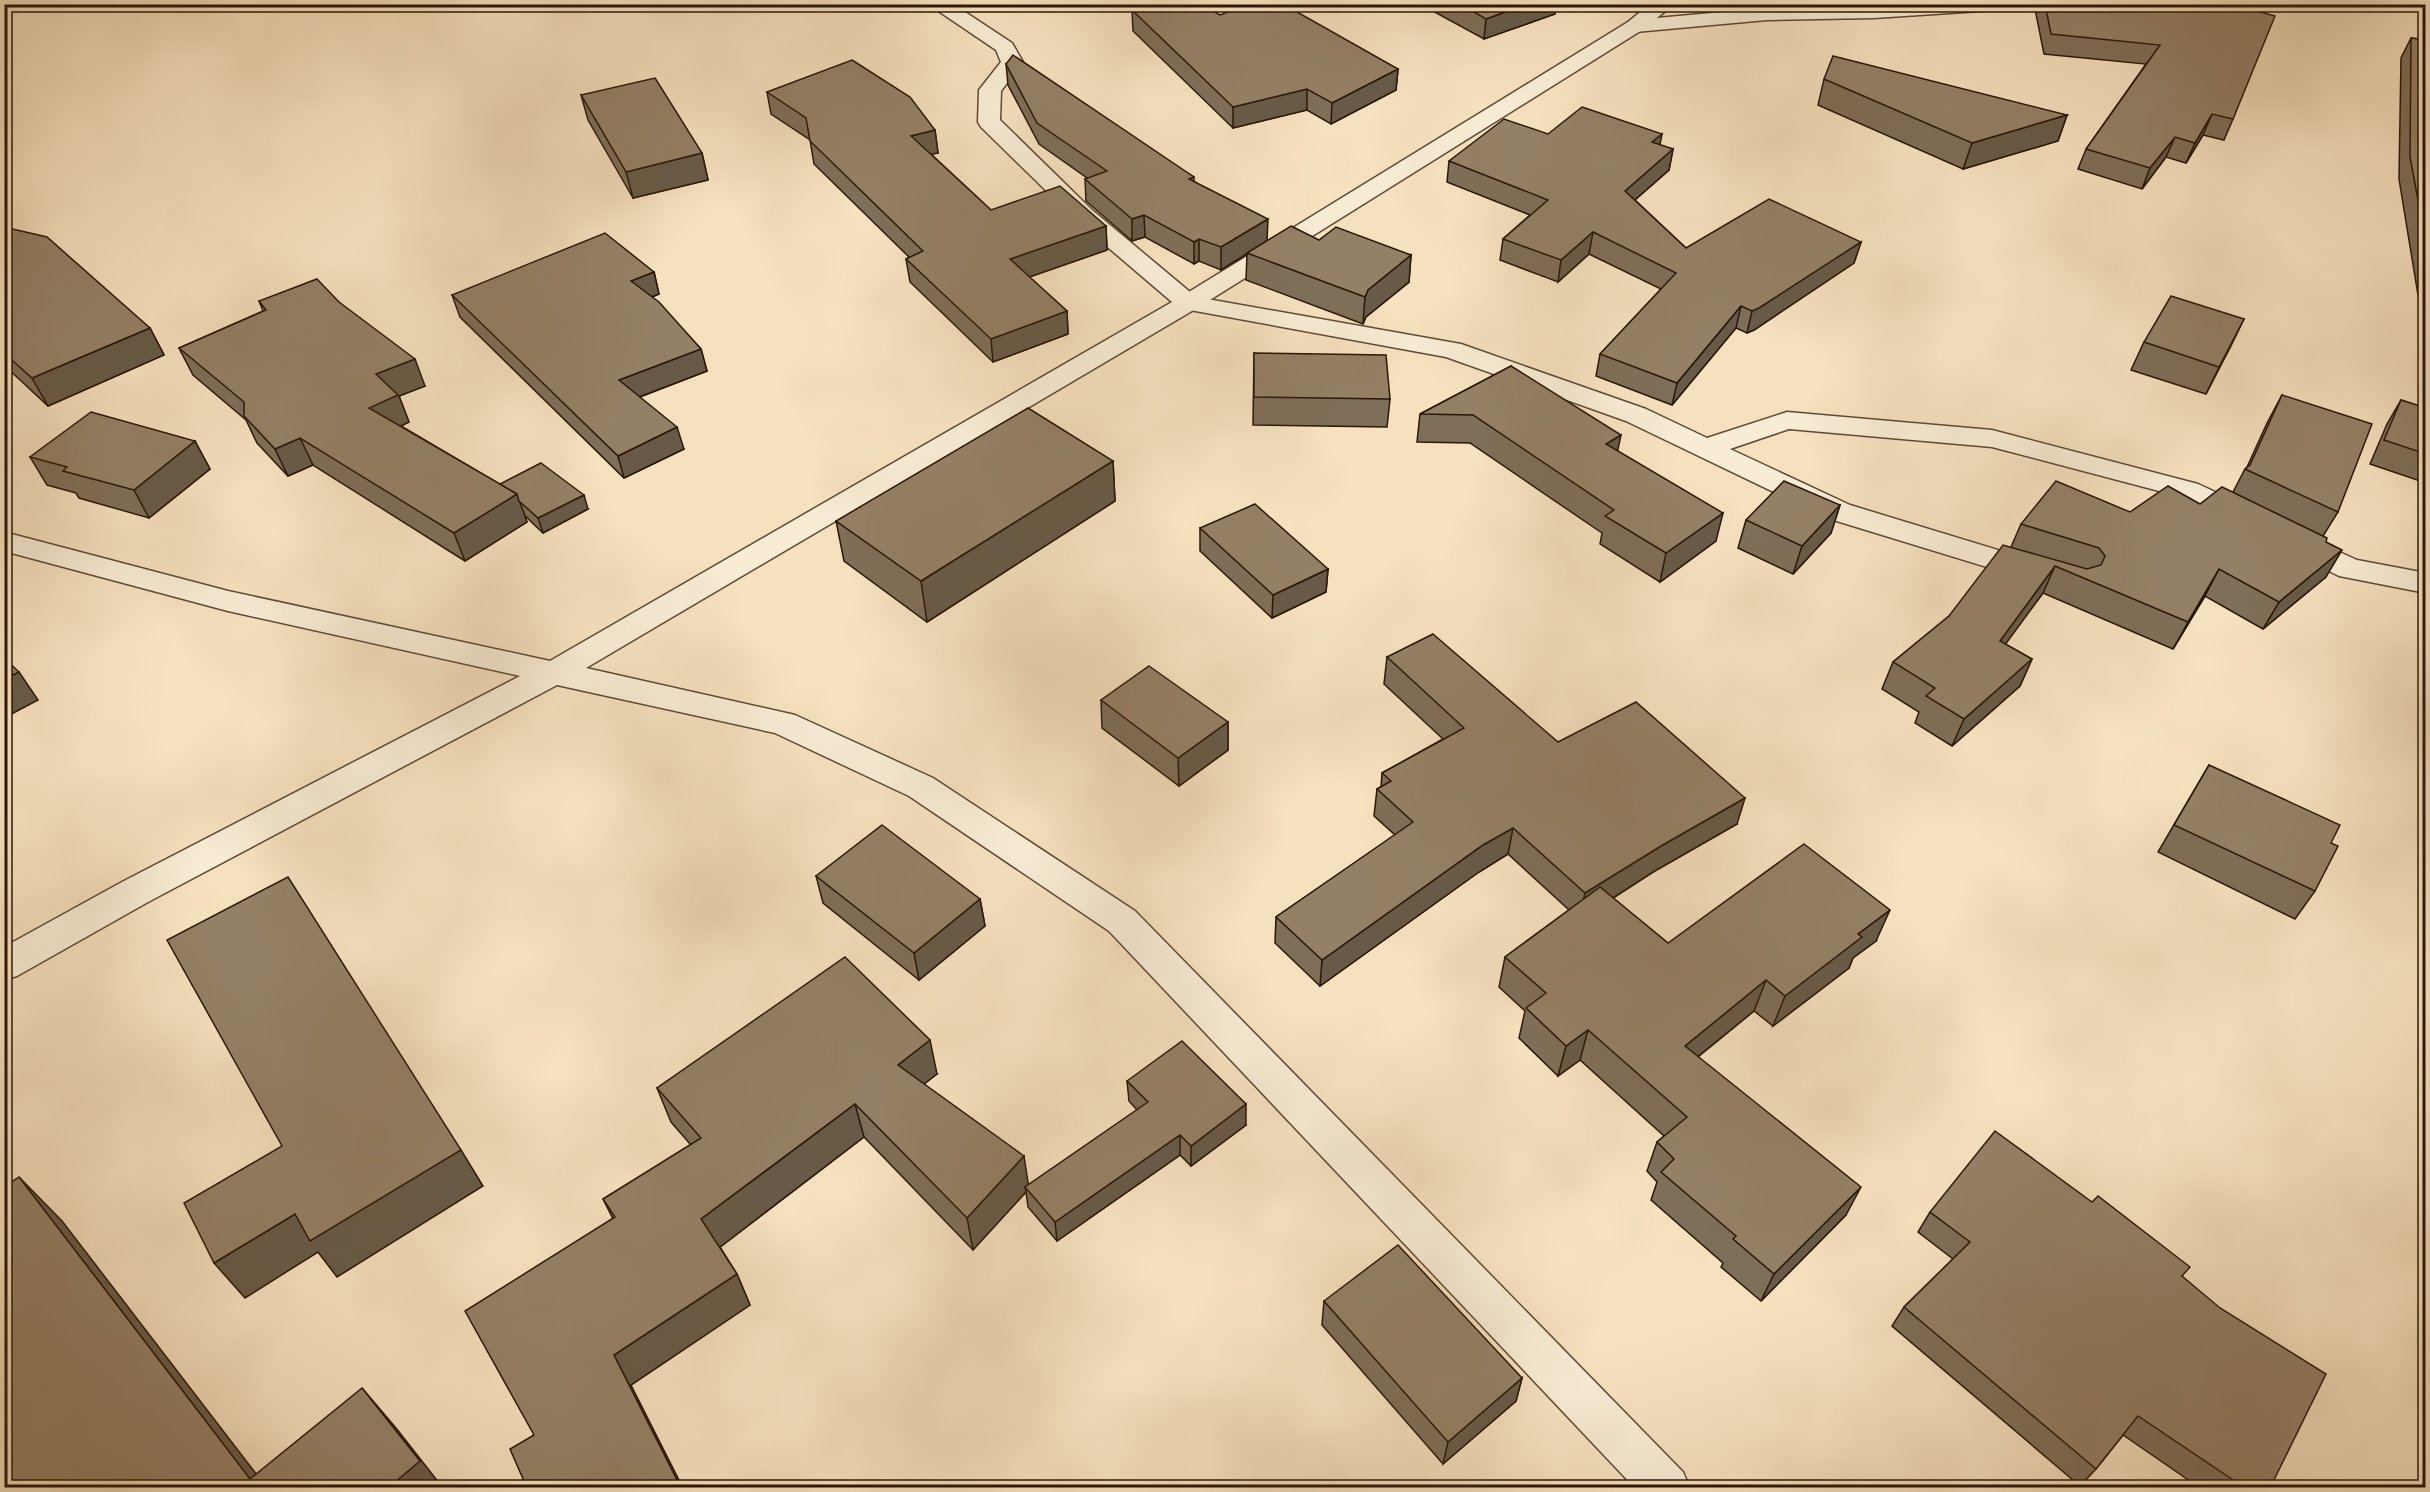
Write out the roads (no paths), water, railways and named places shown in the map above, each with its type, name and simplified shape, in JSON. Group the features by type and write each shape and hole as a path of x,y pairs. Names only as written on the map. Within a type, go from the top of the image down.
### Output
{"street":[{"path":"4,7 16,4"},
{"path":"938,4 1005,47 1009,54 1012,62 990,90 989,122 1084,215 1188,303 1452,350 1636,415 1840,512 2064,581"},
{"path":"4,965 145,886 554,674 1188,303 1635,26 1664,4"},
{"path":"1635,26 1767,14 1874,12 1996,4"},
{"path":"1705,448 1787,420 1992,439 2188,490 2350,569 2426,583"},
{"path":"4,541 228,601 783,723 921,787 1122,921 1667,1488"}]}
